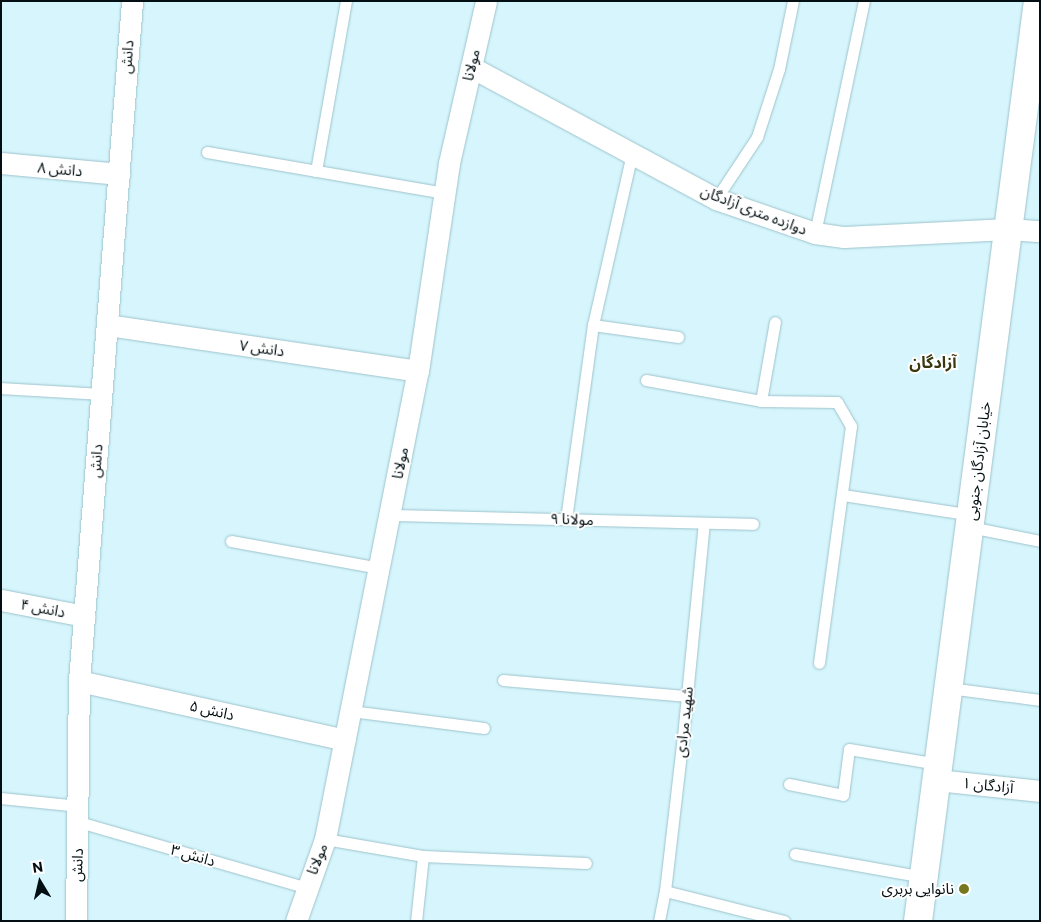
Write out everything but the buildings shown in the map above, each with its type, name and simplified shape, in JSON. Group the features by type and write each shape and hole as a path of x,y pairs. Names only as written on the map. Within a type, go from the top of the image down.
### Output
{"main road":[{"name":"خیابان آزادگان جنوبی","path":"918,921 1038,1"}],"street":[{"name":"دانش","path":"76,921 79,814 79,681 132,1"},
{"name":"مولانا","path":"296,921 306,888 325,840 418,371 444,193 486,1"},
{"name":"دوازده متری آزادگان","path":"471,67 716,199 815,233 844,237 1008,229 1040,231"},
{"name":"دانش ۸","path":"1,164 118,174"},
{"name":"دانش ۷","path":"107,326 418,371"},
{"name":"دانش ۴","path":"1,600 84,616"},
{"name":"دانش ۵","path":"79,681 345,740"},
{"name":"آزادگان ۱","path":"938,772 1040,791"}],"lane":[{"path":"316,171 346,1"},
{"path":"716,199 757,137 779,70 792,1"},
{"path":"815,233 864,1"},
{"path":"207,152 444,193"},
{"path":"566,519 593,325 632,154"},
{"path":"761,401 775,322"},
{"path":"593,325 678,337"},
{"path":"646,380 761,401 837,402 851,426 819,663"},
{"path":"1,388 101,394"},
{"path":"843,495 971,521 1040,541"},
{"name":"مولانا ۹","path":"390,515 753,524"},
{"name":"شهید مرادی","path":"659,921 665,891 704,523"},
{"path":"231,541 380,568"},
{"path":"503,680 687,696"},
{"path":"949,688 1040,700"},
{"path":"351,711 484,728"},
{"path":"789,784 843,795 849,749 938,772"},
{"name":"دانش ۳","path":"1,798 79,814 306,888"},
{"path":"325,840 423,856 586,863"},
{"path":"795,854 924,877"},
{"path":"416,921 423,856"},
{"path":"665,891 784,921"}],"place":[{"name":"نانوایی بربری","path":"964,889"}],"district":[{"name":"آزادگان","path":"933,362"}]}
